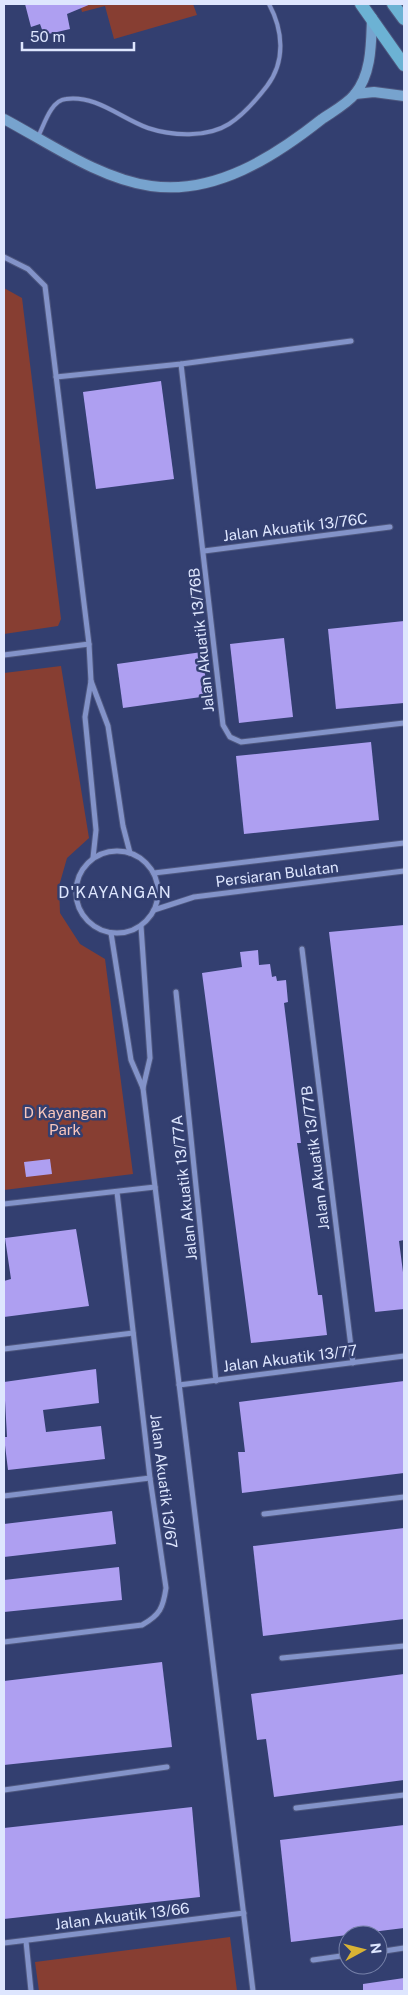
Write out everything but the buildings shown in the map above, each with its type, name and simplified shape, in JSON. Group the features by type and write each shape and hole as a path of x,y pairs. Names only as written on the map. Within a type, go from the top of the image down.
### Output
{"main road":[{"path":"361,4 404,65"},
{"path":"393,4 404,19"}],"street":[{"path":"4,119 108,174 152,186 185,187 223,179 257,164 306,132 355,94 366,74 369,61 372,18"},
{"path":"355,94 374,92 404,96"},
{"path":"4,257 28,269 45,286 88,644 91,681 85,717 96,830 93,858"},
{"path":"56,377 181,364 351,341"},
{"name":"Jalan Akuatik 13/76B","path":"181,364 223,724 230,737 241,742 404,723"},
{"name":"Jalan Akuatik 13/76C","path":"204,551 390,527"},
{"path":"4,654 88,644"},
{"path":"91,681 108,726 123,826 130,853"},
{"name":"Persiaran Bulatan","path":"154,873 404,843"},
{"path":"117,850 130,853 140,857 154,873 158,892 154,910 141,926 122,934 111,933 98,929 87,920 78,902 77,881 83,868 93,858 105,852 117,850"},
{"name":"Persiaran Bulatan","path":"154,910 194,897 404,872"},
{"path":"141,926 150,1058 143,1088"},
{"path":"111,933 131,1060 143,1088 254,1991"},
{"name":"Jalan Akuatik 13/77B","path":"302,949 353,1363"},
{"name":"Jalan Akuatik 13/77A","path":"176,992 216,1381"},
{"path":"4,1204 155,1187"},
{"name":"Jalan Akuatik 13/67","path":"4,1642 142,1625 156,1617 164,1601 166,1588 150,1478 117,1192"},
{"path":"4,1349 133,1333"},
{"name":"Jalan Akuatik 13/77","path":"179,1385 404,1356"},
{"path":"4,1496 150,1478"},
{"path":"264,1514 404,1497"},
{"path":"282,1658 404,1646"},
{"path":"4,1790 168,1767"},
{"path":"296,1808 404,1795"},
{"name":"Jalan Akuatik 13/66","path":"4,1943 244,1913"},
{"path":"26,1941 31,1991"},
{"path":"388,1950 404,1948"},
{"path":"313,1960 338,1956"}],"lane":[{"path":"38,137 55,104 64,99 78,98 99,103 148,128 182,134 203,132 229,124 258,97 273,78 278,64 281,33 269,4"}],"green space":[{"path":"80,4 193,4 197,15 114,39 105,6 82,12"},
{"path":"4,288 22,298 61,619 58,626 4,634"},
{"name":"D Kayangan Park","path":"61,666 89,838 67,858 59,886 60,913 80,944 105,959 133,1174 4,1190 4,673"},
{"path":"230,1937 237,1991 39,1991 35,1962"}],"district":[{"name":"D'KAYANGAN","path":"115,892"}]}
